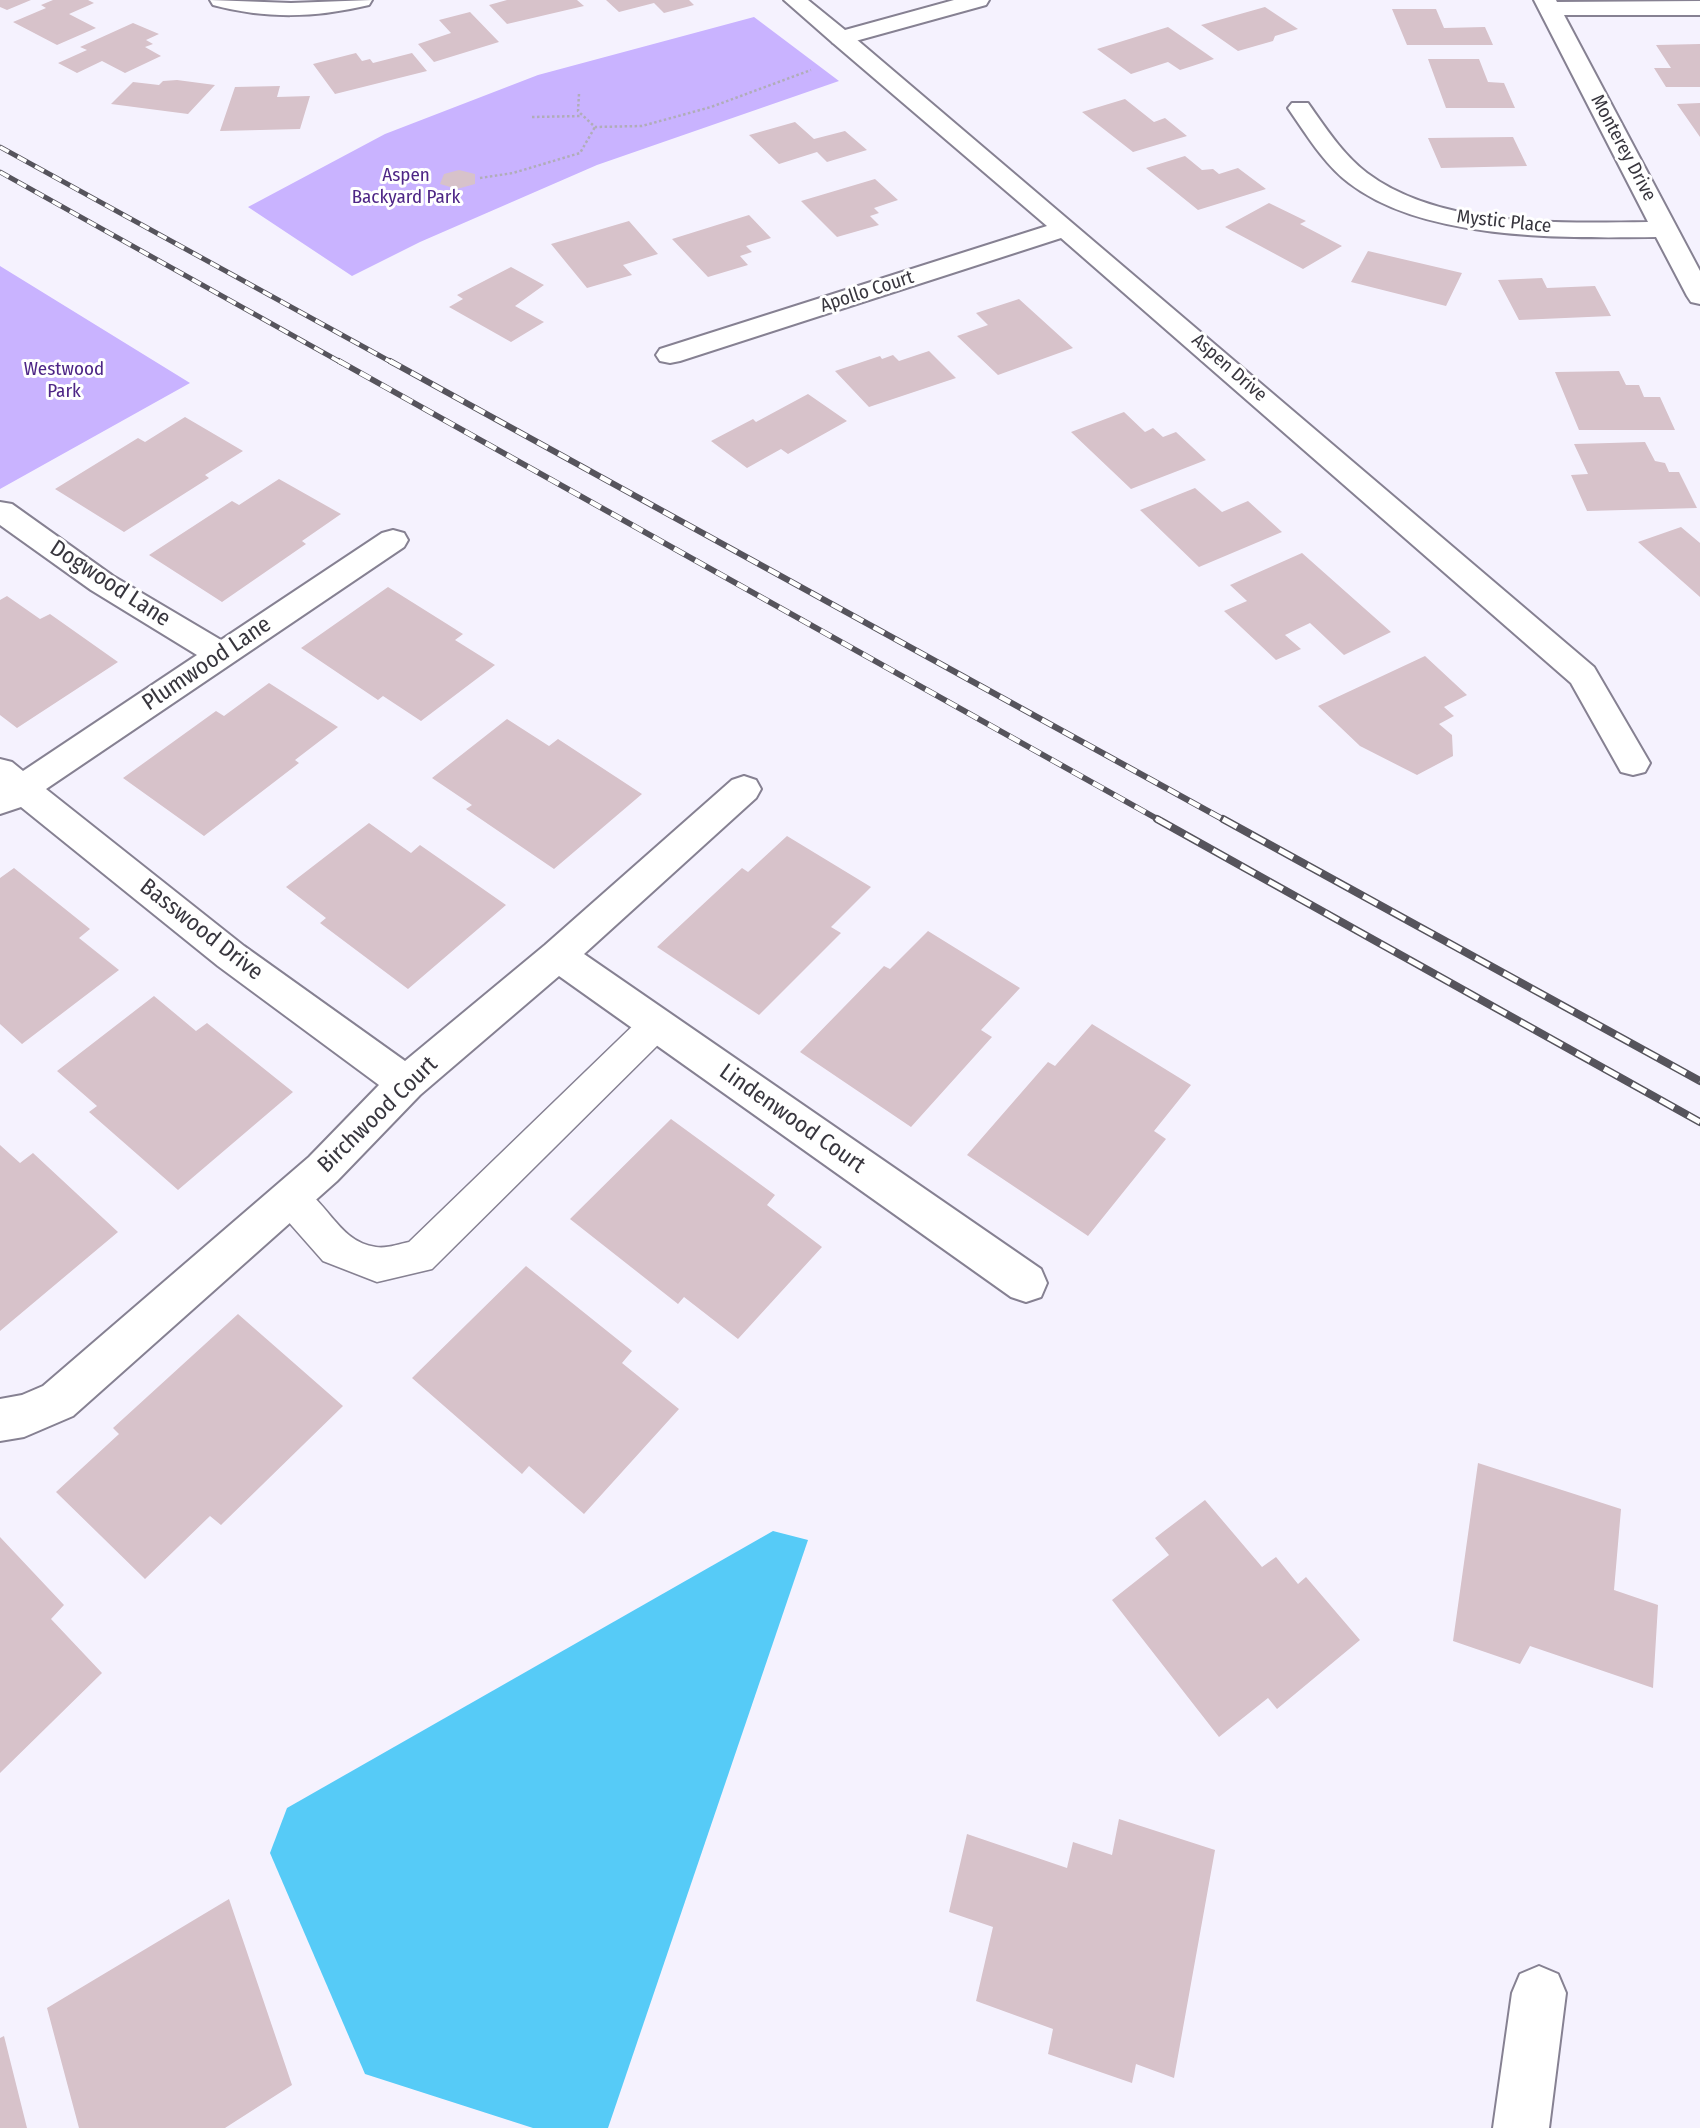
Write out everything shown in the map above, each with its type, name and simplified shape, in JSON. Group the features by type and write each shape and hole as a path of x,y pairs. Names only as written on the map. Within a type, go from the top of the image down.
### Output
{"street":[{"path":"221,0 273,10 332,7 361,0"},
{"name":"Aspen Drive","path":"795,0 1202,345 1583,675 1633,763"},
{"path":"841,38 978,0"},
{"path":"1547,4 1700,8"},
{"name":"Monterey Drive","path":"1547,4 1700,296"},
{"name":"Mystic Place","path":"1300,108 1325,144 1357,177 1375,190 1425,210 1472,222 1592,230 1665,229"},
{"name":"Apollo Court","path":"670,355 1064,229"},
{"name":"Dogwood Lane","path":"1,511 102,583 221,655"},
{"name":"Plumwood Lane","path":"7,787 221,655 393,540"},
{"name":"Basswood Drive","path":"7,787 405,1083"},
{"name":"Birchwood Court","path":"0,1420 24,1416 58,1401 323,1169 405,1083 558,955 744,789"},
{"name":"Lindenwood Court","path":"558,955 1026,1283"},
{"path":"1521,2128 1539,1993"}],"lane":[{"path":"290,1198 336,1250 377,1265 419,1257 657,1024"}],"path":[{"path":"579,94 578,111 595,127 642,126 711,107 822,66"},
{"path":"532,117 583,116"},
{"path":"480,178 513,173 580,153 595,127"}],"green space":[{"name":"Aspen Backyard Park","path":"754,17 839,81 597,165 420,242 352,276 248,207 385,134 538,75"},
{"name":"Westwood Park","path":"0,266 190,383 0,489"}],"water":[{"path":"773,1531 808,1540 608,2128 533,2128 365,2074 270,1853 287,1808"}],"building":[{"path":"0,0 31,0 7,10 0,7"},
{"path":"53,0 88,0 94,3 69,14 96,28 57,45 13,22 46,8 41,5"},
{"path":"507,0 577,0 584,6 507,24 489,5"},
{"path":"606,0 689,0 694,5 664,13 654,3 619,12"},
{"path":"1265,7 1298,29 1275,36 1273,41 1238,51 1201,25"},
{"path":"1392,9 1436,9 1444,28 1485,27 1493,45 1407,45"},
{"path":"470,12 499,42 434,62 418,44 451,33 439,20"},
{"path":"133,23 159,34 146,40 153,44 145,47 161,56 125,73 102,61 77,73 58,63 87,50 80,47"},
{"path":"1168,27 1214,59 1180,70 1168,62 1131,74 1097,49"},
{"path":"1700,44 1700,87 1666,87 1654,68 1671,68 1656,45"},
{"path":"356,53 362,61 370,59 373,63 412,53 427,71 335,94 313,64"},
{"path":"1428,59 1479,59 1488,82 1504,83 1515,108 1446,108"},
{"path":"163,81 215,85 188,114 111,104 133,82 159,85"},
{"path":"280,86 277,97 310,96 300,129 220,131 235,87"},
{"path":"1125,99 1154,122 1165,118 1187,136 1133,152 1082,112"},
{"path":"1700,103 1700,137 1677,104"},
{"path":"795,122 814,139 845,131 867,150 827,162 817,152 779,164 749,135"},
{"path":"1513,137 1527,166 1441,168 1428,138"},
{"path":"1185,156 1202,170 1213,169 1219,174 1238,168 1266,189 1198,210 1146,168"},
{"path":"459,170 475,174 475,184 457,189 440,184 444,174"},
{"path":"875,179 898,200 874,208 879,213 870,216 879,225 837,237 801,201"},
{"path":"1269,203 1306,221 1300,224 1342,246 1303,269 1225,227"},
{"path":"749,215 771,238 746,246 752,252 740,256 748,265 708,277 672,239"},
{"path":"629,221 658,254 623,265 632,275 587,288 551,244"},
{"path":"1368,251 1462,273 1446,306 1351,282"},
{"path":"511,267 544,285 515,306 544,322 511,342 449,307 463,299 457,295"},
{"path":"1542,278 1547,288 1595,286 1611,316 1519,320 1498,280"},
{"path":"1019,299 1073,348 998,375 957,336 988,325 976,313"},
{"path":"929,351 956,378 869,407 835,371 880,356 882,359 893,355 899,361"},
{"path":"1619,371 1626,385 1639,385 1644,397 1660,397 1675,430 1579,430 1555,372"},
{"path":"808,394 847,421 788,454 781,449 747,468 711,441 753,419 756,422"},
{"path":"1124,412 1145,432 1153,428 1163,437 1176,432 1206,460 1131,489 1071,432"},
{"path":"185,417 243,451 205,475 209,478 124,532 55,489 138,438 145,442"},
{"path":"1645,442 1655,461 1665,463 1669,472 1679,472 1697,508 1587,511 1571,475 1588,474 1574,444"},
{"path":"279,479 341,514 302,541 306,544 222,602 149,555 232,501 239,505"},
{"path":"1195,488 1222,512 1248,501 1282,532 1199,567 1140,510"},
{"path":"1681,527 1700,543 1700,597 1638,542"},
{"path":"1302,553 1391,632 1344,655 1310,623 1285,635 1301,649 1276,660 1224,611 1247,601 1230,585"},
{"path":"388,587 463,634 455,640 495,665 421,721 383,696 378,700 301,648"},
{"path":"7,596 40,619 50,614 118,662 17,728 0,715 0,600"},
{"path":"1425,656 1467,695 1444,707 1454,716 1439,724 1452,735 1453,756 1417,775 1360,746 1318,706"},
{"path":"269,683 338,727 295,760 299,763 204,836 123,778 216,711 224,716"},
{"path":"507,719 549,746 558,739 642,794 554,869 466,809 472,805 432,778"},
{"path":"369,823 411,853 420,845 506,905 408,989 320,923 326,918 286,887"},
{"path":"787,836 871,887 831,927 841,933 759,1015 657,947 742,868 748,872"},
{"path":"14,868 90,929 79,938 119,970 22,1044 0,1024 0,878"},
{"path":"928,931 1020,988 981,1030 992,1037 911,1127 800,1052 884,966 890,969"},
{"path":"154,996 196,1031 207,1023 293,1092 178,1190 89,1112 97,1106 57,1071"},
{"path":"1092,1024 1191,1085 1154,1131 1166,1139 1088,1236 967,1155 1048,1062 1055,1066"},
{"path":"671,1119 775,1195 767,1205 822,1247 738,1339 684,1297 678,1304 570,1219"},
{"path":"0,1145 20,1163 33,1153 118,1232 0,1331"},
{"path":"526,1266 632,1351 622,1363 679,1409 584,1514 529,1466 522,1474 412,1378"},
{"path":"238,1314 343,1406 221,1525 210,1516 145,1579 56,1492 119,1434 113,1428"},
{"path":"1478,1463 1621,1509 1614,1590 1658,1605 1653,1688 1530,1646 1520,1664 1453,1641"},
{"path":"1205,1500 1262,1567 1276,1557 1298,1584 1306,1577 1360,1640 1277,1709 1268,1698 1219,1737 1112,1600 1169,1555 1155,1538"},
{"path":"0,1537 64,1605 51,1619 102,1673 0,1773"},
{"path":"1119,1819 1215,1850 1174,2078 1136,2064 1132,2083 1048,2054 1053,2029 976,2001 993,1927 949,1912 967,1834 1067,1868 1073,1842 1112,1855"},
{"path":"229,1899 292,2085 225,2128 79,2128 47,2008"},
{"path":"4,2036 27,2128 0,2128 0,2038"}],"railway":[{"path":"0,147 393,363"},
{"path":"0,172 342,363"},
{"path":"339,361 1161,821"},
{"path":"390,361 1226,821"},
{"path":"1157,819 1700,1122"},
{"path":"1223,819 1700,1081"}]}
